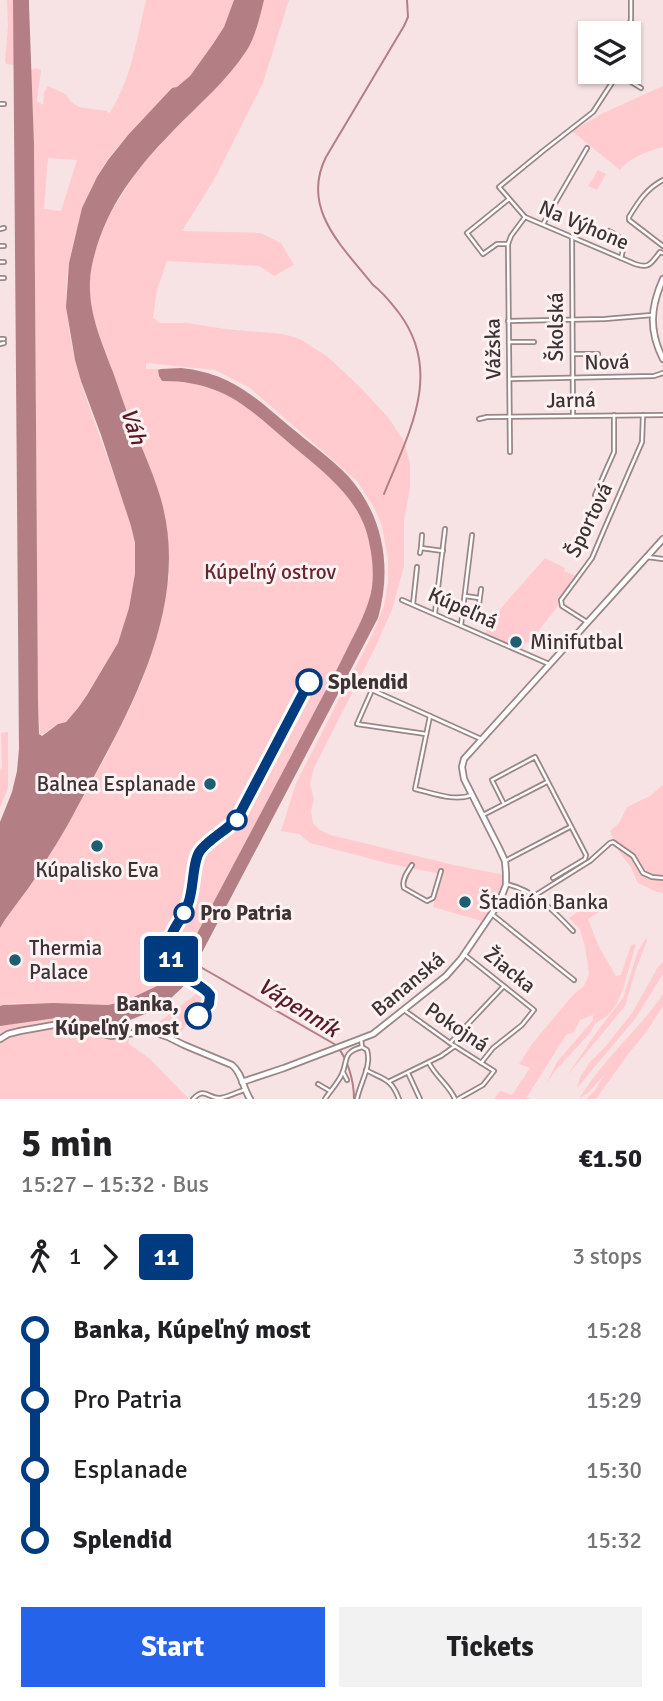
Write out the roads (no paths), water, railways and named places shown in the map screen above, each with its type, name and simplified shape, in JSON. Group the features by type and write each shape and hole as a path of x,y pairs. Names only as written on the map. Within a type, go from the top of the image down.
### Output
{"main road":[{"path":"663,279 653,315 653,336 663,359"},
{"name":"Bananská","path":"242,1082 373,1034 448,974 465,954 493,915 506,884 505,861 463,776 463,764 467,755 663,539"},
{"path":"0,1039 20,1031 64,1024 111,1036 154,1032 198,1048 232,1065 250,1099"},
{"path":"239,1074 250,1079"}],"street":[{"path":"631,0 631,21"},
{"name":"Na Výhone","path":"611,84 593,112 499,187 525,217 621,258 645,267 660,252 663,253"},
{"path":"635,84 641,88"},
{"path":"543,225 587,148"},
{"path":"663,180 642,196 629,217 630,222 663,246"},
{"path":"658,182 663,188"},
{"path":"509,199 467,233 483,254 497,244 508,244 525,217"},
{"name":"Na Výhone","path":"609,231 624,241 621,258"},
{"name":"Školská","path":"572,237 573,416"},
{"name":"Vážska","path":"508,244 510,452"},
{"path":"508,321 653,315"},
{"path":"509,342 534,342"},
{"path":"572,354 598,354"},
{"name":"Nová","path":"509,379 656,376 663,373"},
{"path":"595,495 614,452 614,415"},
{"name":"Športová","path":"587,622 562,606 561,600 596,549 642,442 643,415"},
{"name":"Jarná","path":"479,419 663,415"},
{"path":"435,613 445,528"},
{"path":"461,625 472,534"},
{"path":"420,553 422,535"},
{"path":"421,548 443,551"},
{"path":"646,557 663,559"},
{"path":"413,604 418,582 417,567"},
{"path":"478,612 481,589"},
{"path":"465,596 479,598"},
{"name":"Kúpeľná","path":"402,600 549,664"},
{"path":"426,734 357,724 372,690 481,739"},
{"path":"430,716 415,789 449,797 472,795"},
{"path":"504,804 492,782 494,778 535,757 586,855 585,859 553,878"},
{"path":"483,815 547,782"},
{"path":"505,861 571,826"},
{"path":"534,896 590,861 613,842 633,856 643,873 663,878"},
{"path":"412,865 403,881 404,888 427,901 433,898 441,871"},
{"path":"506,884 534,896 559,914 573,931"},
{"path":"493,915 574,980"},
{"name":"Žiacka","path":"465,954 534,1010 522,1026 493,1048 481,1063"},
{"path":"450,1042 505,986"},
{"name":"Pokojná","path":"404,1010 494,1071 483,1085 456,1099"},
{"path":"361,1039 362,1047"},
{"path":"390,1082 429,1063 455,1046"},
{"path":"325,1099 343,1072 345,1060 357,1048 362,1047 367,1050 369,1059 355,1097"},
{"path":"429,1063 456,1099"},
{"path":"366,1070 390,1082 399,1099"},
{"path":"343,1072 347,1080"},
{"path":"408,1073 420,1099"},
{"path":"318,1084 330,1091"},
{"path":"193,1099 201,1093 220,1098 244,1090"}],"waterway":[{"path":"384,494 403,449 417,404 419,358 412,336 399,313 349,256 328,226 318,194 319,176 326,157 404,26 408,17 407,0"},
{"name":"Vápenník","path":"197,965 336,1045 350,1070 354,1099"}],"place":[{"name":"Minifutbal","path":"516,642"},
{"name":"Splendid","path":"309,682"},
{"name":"Balnea Esplanade","path":"210,784"},
{"name":"Kúpalisko Eva","path":"97,846"},
{"name":"Štadión Banka","path":"465,902"},
{"name":"Pro Patria","path":"184,913"},
{"name":"Thermia Palace","path":"15,960"},
{"name":"Banka, Kúpeľný most","path":"198,1016"}],"water label":[{"name":"Váh","path":"134,426"}],"park label":[{"name":"Kúpeľný ostrov","path":"270,572"}]}
